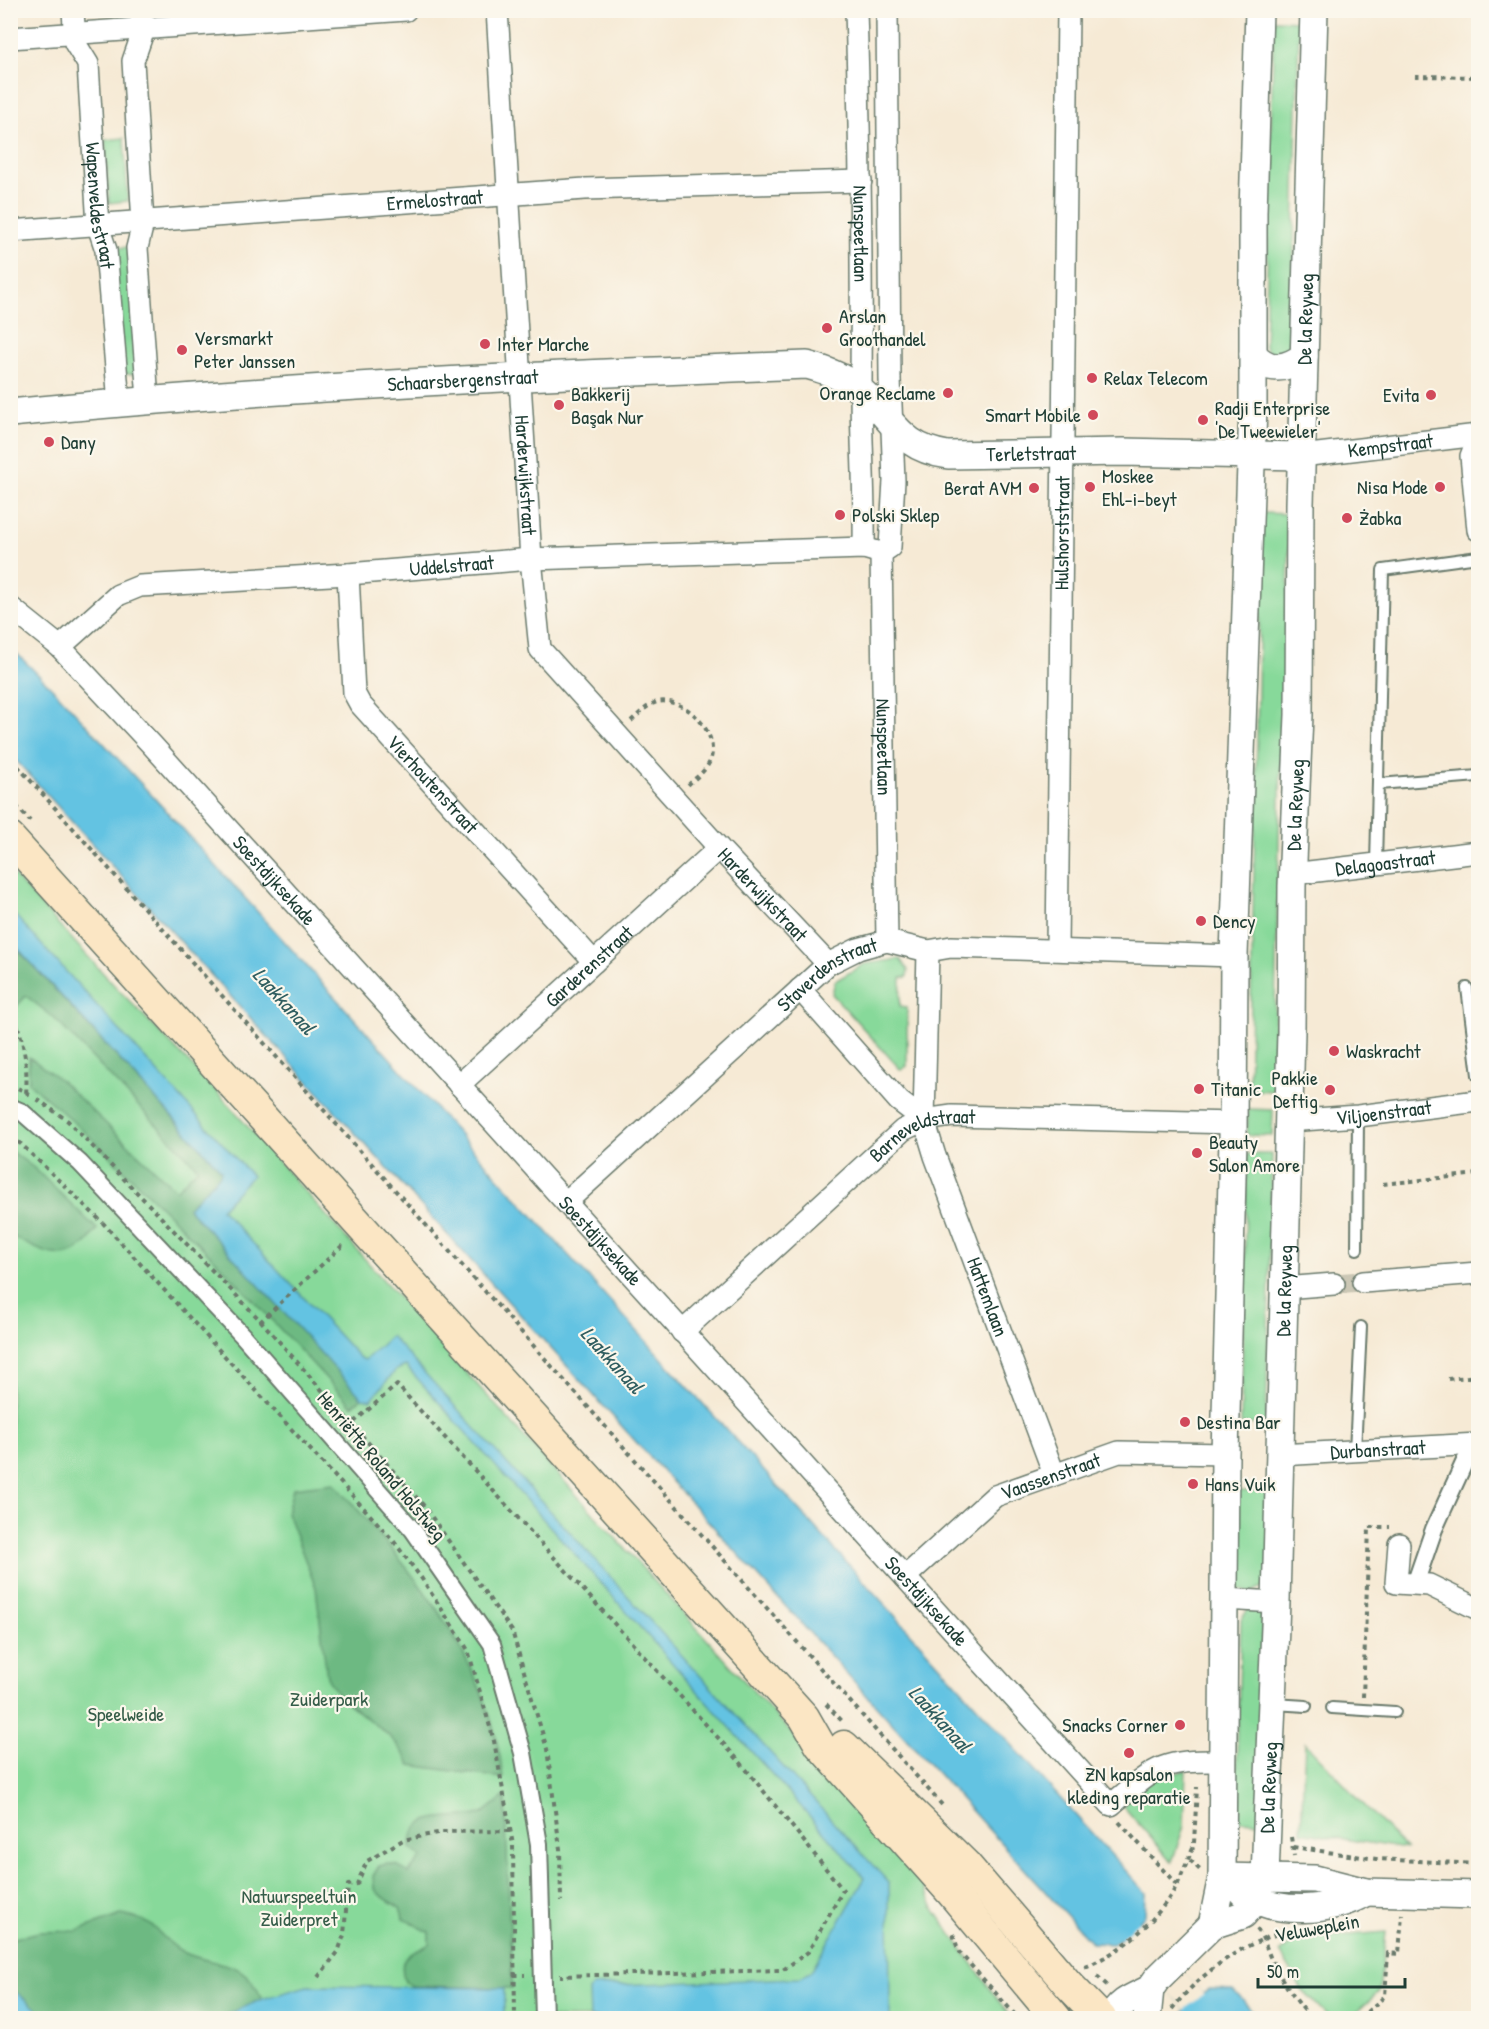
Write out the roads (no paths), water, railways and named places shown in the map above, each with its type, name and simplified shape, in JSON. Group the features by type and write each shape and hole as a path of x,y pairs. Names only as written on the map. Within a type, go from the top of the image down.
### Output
{"main road":[{"path":"10,838 804,1717 820,1745 950,1891 1056,2019"},
{"path":"804,1717 835,1737 966,1865 1101,2019"}],"street":[{"name":"Wapenveldestraat","path":"73,10 75,43 88,64 98,226 106,250 119,403"},
{"path":"10,39 75,33 142,19 406,10"},
{"name":"Harderwijkstraat","path":"497,10 531,559 540,649 718,848 828,964"},
{"name":"Nunspeetlaan","path":"856,10 861,181 861,391 873,550 887,941"},
{"name":"Nunspeetlaan","path":"873,550 890,547 892,540 893,428 888,271 887,10"},
{"name":"Hulshorststraat","path":"1057,949 1061,452 1068,10"},
{"path":"1212,1925 1222,1877 1225,1454 1234,1123 1234,956 1251,455 1252,212 1259,10"},
{"name":"De la Reyweg","path":"1255,1901 1265,1876 1276,1602 1292,1032 1292,874 1299,715 1301,456 1314,10"},
{"name":"Wapenveldestraat","path":"142,19 141,40 133,62 142,223 137,248 148,400"},
{"name":"Ermelostraat","path":"10,231 585,189 861,181"},
{"path":"1253,354 1261,363 1284,368 1304,356"},
{"name":"Schaarsbergenstraat","path":"10,413 148,400 520,375 807,365 828,371 861,391 893,428"},
{"name":"Terletstraat","path":"893,428 927,452 948,455 1061,452 1301,456"},
{"path":"1479,436 1471,456 1479,530"},
{"name":"Kempstraat","path":"1301,456 1479,436"},
{"name":"Uddelstraat","path":"60,647 118,595 140,586 348,574 531,559 873,550"},
{"name":"Vierhoutenstraat","path":"348,574 354,693 360,704 594,962"},
{"name":"Soestdijksekade","path":"10,607 60,647 1111,1805 1152,1770 1168,1764 1222,1761"},
{"name":"Garderenstraat","path":"459,1085 718,848"},
{"name":"Delagoastraat","path":"1292,874 1479,852"},
{"name":"Staverdenstraat","path":"566,1202 828,964 858,949 887,941 928,951 951,947 1234,956"},
{"name":"Hattemlaan","path":"928,951 924,1120 935,1156 1054,1474"},
{"path":"800,989 899,1101 924,1120"},
{"name":"Viljoenstraat","path":"1288,1120 1307,1121 1358,1116 1479,1101"},
{"name":"Henriëtte Roland Holstweg","path":"16,1109 80,1163 333,1439 413,1530 492,1644 523,1753 539,1844 544,2019"},
{"name":"Barneveldstraat","path":"682,1332 903,1130 924,1120 952,1116 1234,1123"},
{"path":"1363,1282 1479,1273"},
{"path":"1284,1288 1334,1284"},
{"name":"Durbanstraat","path":"1279,1455 1479,1444"},
{"name":"Vaassenstraat","path":"905,1577 995,1496 1119,1452 1225,1454"},
{"path":"1415,1584 1434,1529 1465,1461 1479,1456"},
{"path":"1399,1544 1396,1583 1429,1585 1479,1609"},
{"path":"1224,1599 1276,1602"},
{"name":"Veluweplein","path":"1222,1877 1265,1876 1315,1879 1366,1892 1479,1895"},
{"name":"Veluweplein","path":"1222,1877 1255,1901 1294,1909 1348,1902 1366,1892"},
{"name":"Veluweplein","path":"1112,2019 1115,2010 1124,2001 1160,1976 1212,1925 1244,1915 1255,1901"},
{"path":"1148,2019 1160,1976"}],"lane":[{"path":"1376,865 1383,570 1479,557"},
{"path":"1379,784 1479,776"},
{"path":"1467,988 1479,1075"},
{"path":"1357,1248 1358,1116"},
{"path":"1355,1451 1361,1327"},
{"path":"1272,1704 1306,1706"},
{"path":"1332,1708 1395,1712"}],"water":[{"name":"Laakkanaal","path":"11,648 58,694 169,814 1146,1893 1145,1915 1139,1921 1140,1924 1202,1993 1210,1989 1233,1990 1259,2018 1180,2018 1185,2009 1124,1939 1121,1938 1113,1944 1092,1943 11,755"},
{"path":"11,911 252,1176 221,1209 360,1358 365,1360 391,1336 889,1883 890,2018 590,2018 589,1991 592,1986 800,1978 811,1971 865,1878 406,1366 396,1370 371,1400 362,1398 188,1208 220,1175 221,1170 11,941"},
{"path":"307,1986 504,1988 504,2018 220,2018 262,1999"},
{"path":"11,1988 48,2018 11,2018"}],"tunnel":[{"path":"1334,1284 1363,1282"}],"place":[{"name":"Arslan Groothandel","path":"827,328"},
{"name":"Inter Marche","path":"485,344"},
{"name":"Versmarkt Peter Janssen","path":"182,350"},
{"name":"Relax Telecom","path":"1092,378"},
{"name":"Orange Reclame","path":"948,393"},
{"name":"Evita","path":"1431,395"},
{"name":"Bakkerij Başak Nur","path":"559,405"},
{"name":"Smart Mobile","path":"1093,415"},
{"name":"Radji Enterprise 'De Tweewieler'","path":"1203,420"},
{"name":"Dany","path":"49,442"},
{"name":"Moskee Ehl-i-beyt","path":"1090,487"},
{"name":"Nisa Mode","path":"1440,487"},
{"name":"Berat AVM","path":"1034,488"},
{"name":"Polski Sklep","path":"840,515"},
{"name":"Żabka","path":"1347,518"},
{"name":"Dency","path":"1201,921"},
{"name":"Waskracht","path":"1334,1051"},
{"name":"Titanic","path":"1199,1089"},
{"name":"Pakkie Deftig","path":"1330,1090"},
{"name":"Beauty Salon Amore","path":"1197,1153"},
{"name":"Destina Bar","path":"1185,1422"},
{"name":"Hans Vuik","path":"1193,1484"},
{"name":"Snacks Corner","path":"1180,1725"},
{"name":"ZN kapsalon kleding reparatie","path":"1129,1753"}],"park label":[{"name":"Zuiderpark","path":"329,1699"},
{"name":"Speelweide","path":"126,1714"},
{"name":"Natuurspeeltuin Zuiderpret","path":"299,1908"}]}
